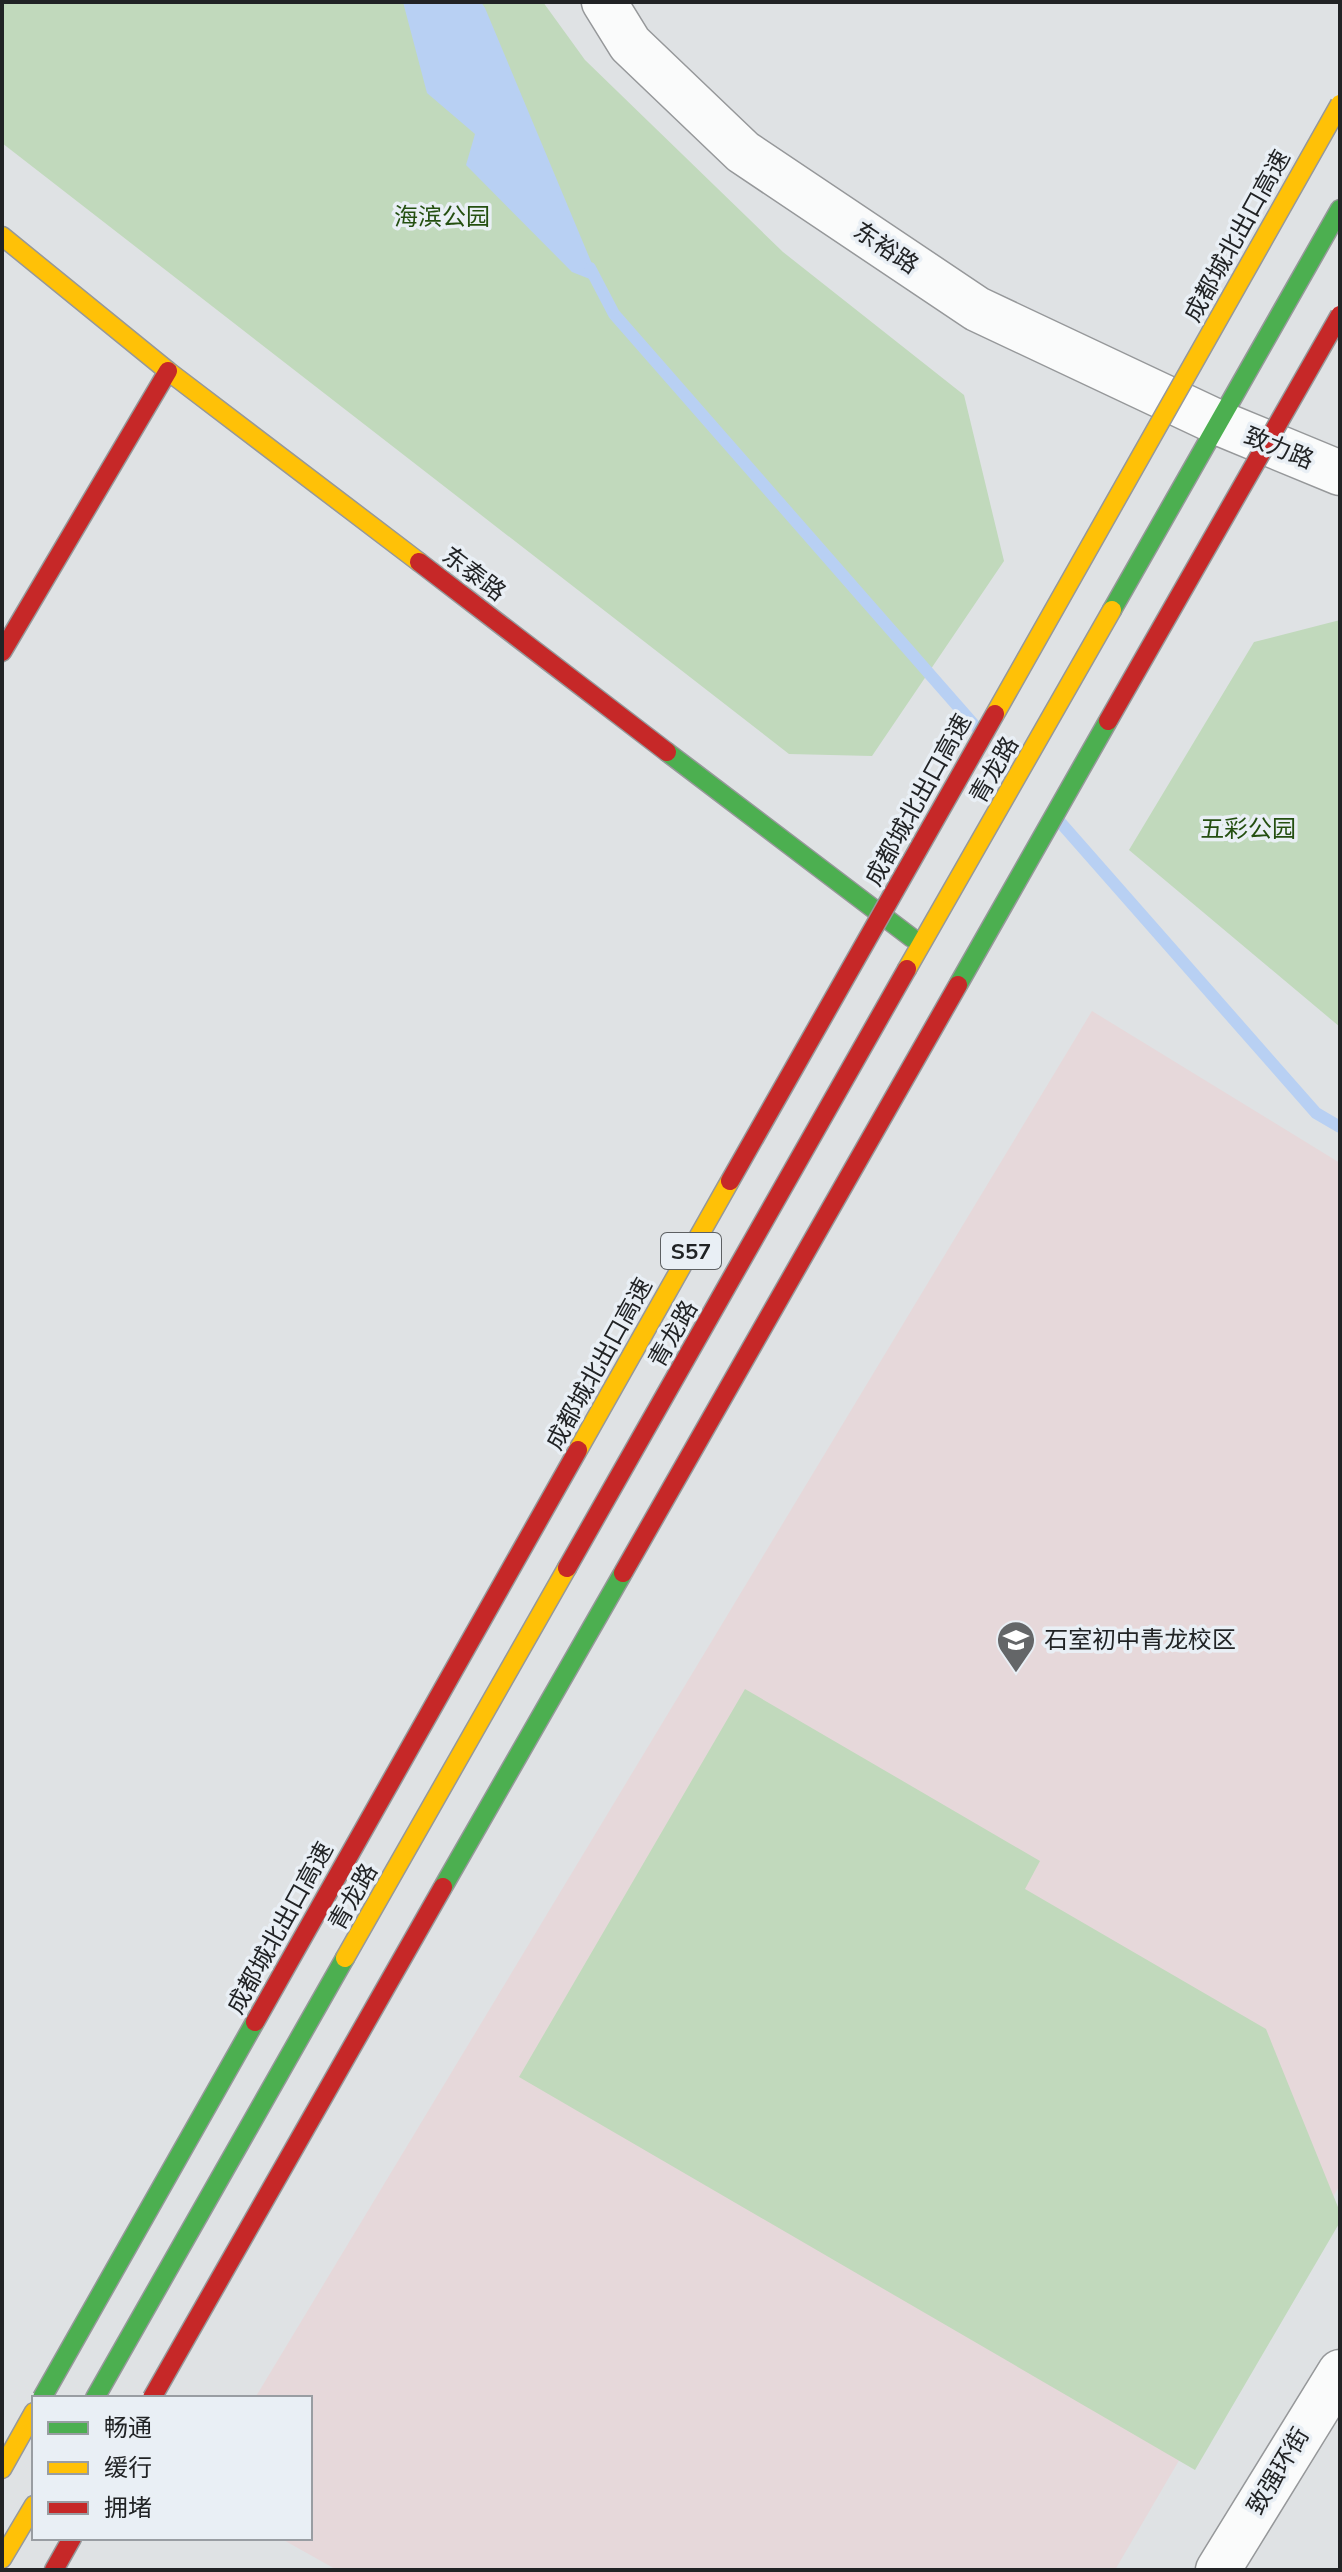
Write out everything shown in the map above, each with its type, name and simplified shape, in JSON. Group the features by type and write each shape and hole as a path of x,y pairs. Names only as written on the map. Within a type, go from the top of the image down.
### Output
{"main road":[{"name":"成都城北出口高速","path":"43,2396 1340,104"},
{"name":"青龙路","path":"96,2396 1340,209"},
{"name":"东泰路","path":"2,236 168,371 922,945"},
{"path":"153,2396 1340,315"},
{"path":"2,652 168,371"},
{"path":"2,2469 32,2416"},
{"path":"18,2554 32,2511"},
{"path":"54,2570 71,2540"}],"street":[{"name":"东裕路","path":"604,2 630,44 743,152 977,309 1219,423"},
{"name":"致力路","path":"1219,423 1340,473"},
{"name":"致强环街","path":"1218,2570 1340,2372"}],"shaded area":[{"name":"石室初中青龙校区","path":"1092,1011 1340,1163 1340,2185 1115,2570 337,2570 284,2540 312,2540 312,2396 256,2396"}],"green space":[{"name":"海滨公园","path":"2,2 543,2 585,60 783,252 964,395 1004,561 872,756 789,754 2,143"},
{"name":"五彩公园","path":"1340,620 1340,1027 1129,850 1254,642"},
{"path":"745,1689 1040,1861 1025,1889 1266,2029 1340,2212 1340,2222 1195,2470 519,2077"}],"water":[{"path":"403,2 481,2 600,283 572,272 466,165 475,134 427,93"}],"waterway":[{"path":"590,268 614,314 976,727"},
{"path":"1060,822 1316,1113 1340,1127"}],"traffic: fast":[{"path":"1112,610 1340,209"},
{"path":"958,985 1108,721"},
{"path":"667,752 912,938"},
{"path":"443,1887 623,1573"},
{"path":"96,2396 345,1958"},
{"path":"43,2396 255,2022"}],"traffic: slow":[{"path":"995,714 1340,104"},
{"path":"2,236 168,371 419,562"},
{"path":"907,969 1112,610"},
{"path":"578,1450 730,1181"},
{"path":"345,1958 567,1568"},
{"path":"2,2469 32,2416"},
{"path":"2,2559 32,2508"}],"traffic: jam":[{"path":"1108,721 1340,315"},
{"path":"2,652 168,371"},
{"path":"419,562 667,752"},
{"path":"730,1181 995,714"},
{"path":"567,1568 907,969"},
{"path":"623,1573 958,985"},
{"path":"255,2022 578,1450"},
{"path":"153,2396 443,1887"},
{"path":"54,2570 71,2540"}],"place":[{"name":"石室初中青龙校区","path":"1016,1674"}]}
